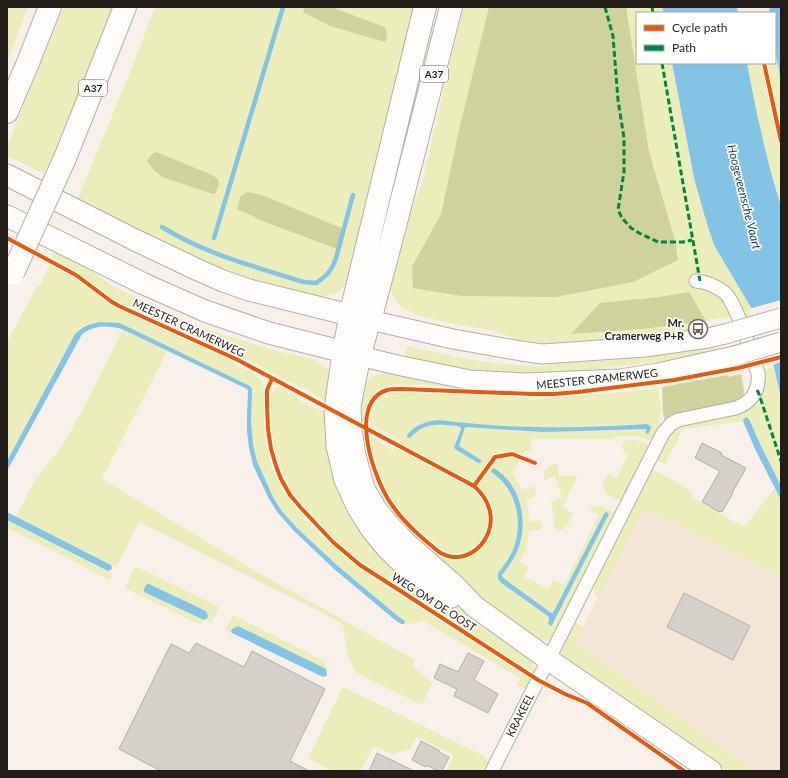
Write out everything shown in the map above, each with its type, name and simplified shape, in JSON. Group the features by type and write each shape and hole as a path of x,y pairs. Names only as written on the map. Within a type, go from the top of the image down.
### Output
{"highway":[{"path":"7,112 50,7"},
{"name":"A37","path":"360,318 425,7"},
{"name":"A37","path":"360,318 400,208 451,7"},
{"name":"A37","path":"10,279 65,158 124,11"}],"main road":[{"path":"7,176 134,240 223,281 249,290 360,318 453,339 542,354 645,347 708,338 781,318"},
{"name":"MEESTER CRAMERWEG","path":"7,216 144,284 205,311 269,333 397,365 470,380 524,383 620,379 658,373 734,356 781,342"},
{"name":"WEG OM DE OOST","path":"360,318 352,354 335,410 337,446 345,480 358,508 372,530 399,560 445,594 474,606 549,660 711,771"}],"street":[{"name":"KRAKEEL","path":"492,771 663,434 671,424 678,420 741,406 750,400 757,390 759,379 758,373 737,314 730,299 725,293 713,285 696,281"}],"shaded area":[{"path":"644,507 781,576 781,771 755,771 576,643"}],"green space":[{"path":"7,7 28,7 7,62"},
{"path":"64,7 114,7 104,35 44,174 7,156 7,146"},
{"path":"155,7 304,7 303,12 385,42 387,35 385,27 331,7 415,7 350,277 344,286 335,294 313,298 222,271 77,201 133,65","holes":["262,195 344,229 337,249 301,235"]},
{"path":"304,7 331,7 385,27 387,35 385,42 330,26 303,12"},
{"path":"463,7 662,7 664,12 636,12 636,64 672,64 694,178 714,245 753,311 757,321 745,324 721,295 734,316 697,322 698,332 581,344 524,342 494,331 417,315 397,303 392,293 390,283 408,210 414,202 422,183"},
{"path":"489,7 626,7 649,152 675,240 678,260 633,282 556,297 462,296 413,288 412,267 441,214 459,130"},
{"path":"776,52 781,83 781,131 766,64 776,64"},
{"path":"747,64 761,64 781,154 781,206 771,171"},
{"path":"156,152 210,174 218,179 219,184 216,193 213,194 162,177 147,161 151,155"},
{"path":"247,192 262,195 344,229 340,245 337,249 265,222 237,209 240,197"},
{"path":"56,249 79,261 112,286 195,325 281,352 313,359 327,369 331,378 331,415 416,579 531,656 534,673 385,578 354,556 328,533 292,493 282,471 275,450 271,430 270,397 278,386 299,398 298,400 327,413 327,403 302,386 301,388 238,354 237,356 123,304 105,293 74,270 52,257"},
{"path":"50,264 81,282 110,304 123,311 234,362 233,363 253,373 262,381 264,389 266,444 273,471 282,488 298,511 317,532 353,564 532,680 528,687 525,689 517,685 520,678 423,620 407,625 404,623 405,621 338,566 297,528 281,510 273,497 257,461 253,444 251,421 252,389 250,386 128,327 95,322 81,327 75,334 7,461 7,342 37,286 40,286"},
{"path":"689,292 706,321 642,329 571,334 600,303 659,297"},
{"path":"123,329 167,351 102,479 257,572 415,660 413,666 432,683 422,705 357,673 347,655 343,624 139,522 116,567 16,517 35,480 63,445"},
{"path":"407,346 460,358 540,367 571,361 602,361 712,348 720,349 720,351 662,361 574,372 544,374 484,371 404,358"},
{"path":"774,367 781,399 781,486 749,419 683,429 665,464 660,462 656,457 675,426 738,411 761,370"},
{"path":"390,372 475,388 396,385 387,386 378,391 371,398 364,415 363,435 366,453 362,454 358,422 363,388 372,377"},
{"path":"741,374 744,389 743,400 665,426 662,387"},
{"path":"659,388 661,415 659,416 660,432 655,441 638,436 615,436 615,439 531,439 531,450 521,455 513,452 493,454 476,479 471,481 395,441 396,437 371,426 372,413 376,403 383,396 394,393 553,398","holes":["439,420 526,428 647,424 650,426 651,430 647,434 646,429 542,432 465,427 459,446 478,463 455,449 455,442 461,429 460,427 433,425 422,429 411,436 410,431 417,426 423,423"]},
{"path":"371,436 393,451 393,446 472,489 479,495 486,508 488,522 484,536 474,547 466,552 454,554 445,551 414,526 396,505 384,484 375,461"},
{"path":"626,440 637,440 643,442 651,449 622,501 608,494 604,489 603,484 607,474 617,478 628,454 622,447"},
{"path":"513,456 519,459 512,473 523,490 533,486 537,495 526,500 530,522 541,521 541,530 529,530 526,547 520,562 529,567 524,577 549,589 554,580 564,585 599,515 590,510 596,506 599,506 610,510 616,515 553,637 549,640 539,641 484,602 410,538 413,535 435,554 451,560 465,559 477,553 485,546 490,538 494,520 490,502 486,494 479,486 479,482 497,458","holes":["492,472 514,487 522,518 520,540 516,554 502,577 552,613 609,514 552,625 550,626 549,617 500,582 498,579 498,573 504,566 516,542 518,519 513,498 508,488 501,479"]},
{"path":"558,463 559,476 578,476 562,507 573,513 564,529 561,530 555,528 551,501 562,498 555,476 544,480 545,470 549,466"},
{"path":"656,471 691,492 693,498 744,527 775,488 781,500 781,576 644,508 598,598 594,592 594,579 648,472"},
{"path":"7,520 113,574 109,580 7,528"},
{"path":"135,566 219,607 211,623 204,620 207,618 206,611 149,584 147,584 144,589 203,619 201,625 125,588"},
{"path":"233,615 321,659 331,672 238,626 231,631 232,633 225,630"},
{"path":"573,621 583,627 576,643 755,771 727,771 562,658 561,646"},
{"path":"343,687 484,756 488,762 484,771 446,771 454,755 417,737 410,749 392,754 373,746 361,771 332,771 308,758"}],"water":[{"path":"662,7 737,7 738,12 664,12"},
{"path":"769,7 781,7 781,83 776,52 776,12 770,12"},
{"name":"Hoogeveensche Vaart","path":"672,64 747,64 762,135 781,206 781,399 774,367 753,311 714,245 694,178"},
{"path":"101,322 119,323 250,386 252,389 251,421 253,444 257,461 273,497 281,510 297,528 338,566 405,621 404,624 401,624 395,620 334,569 293,530 278,513 269,499 253,465 247,431 247,389 122,329 100,327 85,332 81,336 7,471 7,461 75,334 87,325"},
{"path":"746,417 749,419 781,486 781,500 755,449 743,421"},
{"path":"439,420 515,426 580,427 647,424 651,427 649,433 647,434 646,429 542,432 465,427 459,446 481,460 480,463 478,463 454,447 461,429 460,427 432,425 421,429 410,438 407,437 407,435 417,426 430,421"},
{"path":"494,468 507,479 515,491 519,499 522,518 519,546 502,577 552,613 605,512 609,514 552,625 550,626 548,623 549,617 500,582 498,579 498,573 510,556 516,542 518,519 513,498 500,479 491,472"},
{"path":"7,512 111,565 111,570 108,571 7,520"},
{"path":"147,584 206,611 208,616 207,618 204,620 144,592"},
{"path":"238,626 326,669 327,675 323,677 231,632 232,629"}],"pier":[{"path":"781,300 781,362 772,365 749,309"}],"building":[{"path":"702,443 746,468 722,512 719,512 702,502 720,471 695,458"},
{"path":"684,593 750,626 733,660 667,627"},
{"path":"196,643 244,667 252,651 325,689 290,761 309,771 161,771 119,749 171,644 189,653"},
{"path":"468,653 484,661 474,680 498,694 488,713 454,696 457,689 434,678 440,664 458,672"},
{"path":"421,741 449,757 442,771 426,765 426,767 412,760"},
{"path":"377,753 414,771 369,771"}],"waterway":[{"path":"214,238 283,7"},
{"path":"162,227 196,245 231,259 304,282 316,283 329,272 336,258 353,195"}],"marked path":[{"path":"605,7 613,36 618,100 624,138 624,172 618,210 622,218 631,228 658,242 683,242 692,240"},
{"path":"652,7 653,12"},
{"path":"662,64 700,281"},
{"path":"757,390 781,461"}],"cycle path":[{"path":"764,64 781,141"},
{"path":"7,238 76,275 119,306 238,360 474,486 480,491 488,504 491,522 488,532 484,541 477,549 469,554 459,557 449,556 439,552 408,525 392,505 378,479 372,462 368,444 366,426 368,410 375,398 387,390 402,389 532,394 578,392 674,380 738,368 781,357"},
{"path":"272,379 267,390 268,429 271,449 276,466 290,495 333,542 360,565 538,680 565,694 587,703 684,771"},
{"path":"474,486 495,457 512,454 535,463"}],"place":[{"name":"Mr. Cramerweg P+R","path":"698,329"}]}
